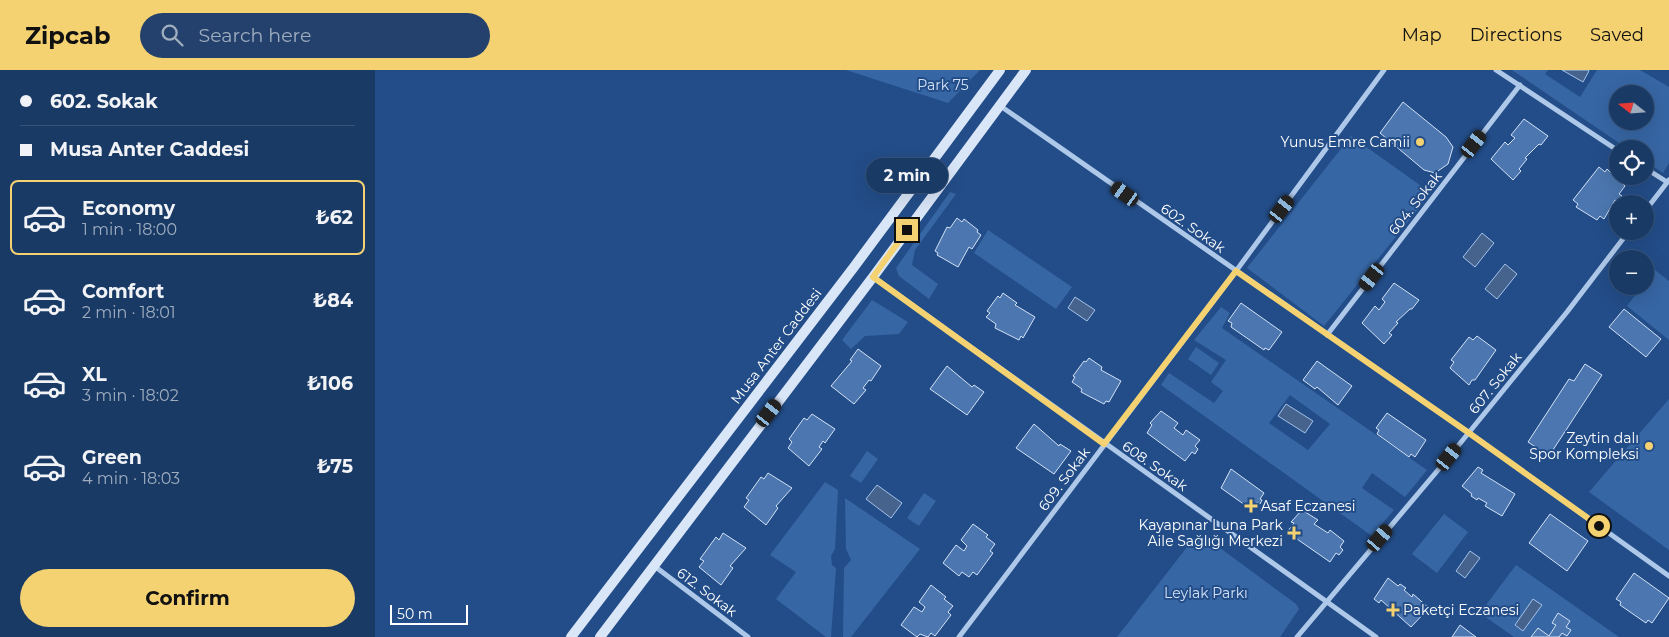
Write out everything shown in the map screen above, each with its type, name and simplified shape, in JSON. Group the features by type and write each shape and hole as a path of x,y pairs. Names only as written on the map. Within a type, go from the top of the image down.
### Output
{"main road":[{"name":"Musa Anter Caddesi","path":"571,637 853,267 999,70"},
{"path":"600,637 873,277 1025,70"}],"street":[{"name":"609. Sokak","path":"959,637 1236,271 1385,70"},
{"path":"1496,70 1609,145"},
{"name":"604. Sokak","path":"1327,335 1520,85"},
{"name":"602. Sokak","path":"999,106 1469,433 1669,576"},
{"path":"1654,173 1668,181 1654,199"},
{"name":"607. Sokak","path":"1297,637 1325,601 1469,433 1622,240"},
{"name":"608. Sokak","path":"873,277 1376,637"},
{"name":"612. Sokak","path":"653,565 748,637"}],"green space":[{"name":"Park 75","path":"846,70 980,70 948,103"},
{"path":"1512,70 1548,70 1545,74 1580,97 1597,70 1640,70 1669,87 1669,163 1663,173 1654,167 1654,140 1615,140"},
{"path":"1351,136 1431,193 1324,326 1247,268"},
{"path":"950,192 956,194 915,250 912,265 938,284 929,299 899,276 896,268"},
{"path":"988,230 1072,287 1056,309 974,253"},
{"path":"1655,270 1669,281 1669,340 1627,306 1635,295 1654,295"},
{"path":"872,300 908,322 899,334 865,336 851,349 842,340"},
{"path":"1221,307 1230,313 1222,328 1427,470 1405,497 1372,473 1362,488 1394,510 1372,536 1161,385 1169,373 1214,403 1223,391 1211,382 1226,360 1194,340","holes":["1290,395 1330,424 1308,450 1269,423"]},
{"path":"1196,347 1219,363 1211,375 1188,359"},
{"name":"Zeytin dalı Spor Kompleksi","path":"1669,399 1669,550 1589,492"},
{"path":"867,451 878,459 861,483 850,476"},
{"path":"825,482 838,490 835,549 831,556 832,565 836,568 831,637 826,637 776,599 796,572 770,555"},
{"path":"924,493 936,501 919,526 907,518"},
{"path":"845,498 920,549 851,637 843,637 844,568 851,560 846,549"},
{"path":"1444,514 1468,532 1437,573 1412,554"},
{"name":"Leylak Parkı","path":"1201,534 1296,604 1299,609 1280,637 1117,637 1191,542"},
{"path":"1516,565 1619,637 1514,637 1480,613"}],"shaded area":[{"path":"1562,70 1588,70 1589,71 1583,82"},
{"path":"1482,233 1494,243 1475,267 1463,257"},
{"path":"1505,264 1517,274 1497,299 1485,289"},
{"path":"1075,297 1095,310 1087,321 1068,308"},
{"path":"1286,404 1313,421 1305,433 1278,416"},
{"path":"877,485 902,503 891,518 866,499"},
{"path":"1470,551 1480,558 1465,578 1456,571"},
{"path":"1533,599 1542,605 1523,631 1515,625"}],"building":[{"name":"Yunus Emre Camii","path":"1403,102 1446,137 1453,147 1448,164 1435,173 1424,170 1380,133"},
{"path":"1524,119 1548,136 1541,145 1539,144 1525,158 1527,159 1519,169 1521,171 1513,180 1491,159 1505,142 1508,145 1515,138 1511,135"},
{"path":"1599,167 1605,172 1607,169 1609,171 1609,185 1625,186 1619,194 1620,195 1609,195 1609,210 1604,219 1600,216 1597,220 1576,207 1578,204 1573,200"},
{"path":"957,218 962,222 964,219 978,230 977,232 981,235 972,249 969,247 958,267 937,255 938,253 935,251 947,227 950,228"},
{"path":"1394,283 1419,300 1412,309 1396,322 1398,323 1389,333 1392,335 1384,344 1362,323 1375,306 1379,310 1385,302 1382,299"},
{"path":"1003,293 1017,303 1015,305 1035,317 1023,338 1021,336 1019,340 995,328 996,324 986,317 990,313 987,311 998,296 1000,298"},
{"path":"1241,303 1282,332 1269,350 1265,348 1264,350 1231,327 1232,323 1228,321"},
{"path":"1624,309 1661,339 1646,357 1609,327"},
{"path":"1477,336 1496,350 1475,380 1472,380 1469,385 1450,368 1454,362 1451,360 1469,337 1473,340"},
{"path":"858,349 881,366 871,381 869,380 863,388 866,390 854,404 831,386 852,361 850,360"},
{"path":"1089,358 1102,367 1101,370 1121,381 1109,402 1106,401 1104,404 1081,392 1082,389 1072,382 1075,377 1073,376 1084,361 1086,362"},
{"path":"1317,361 1352,386 1338,405 1317,387 1315,389 1303,380"},
{"path":"1585,364 1602,375 1549,456 1528,442 1569,379 1574,381"},
{"path":"947,366 972,387 974,385 984,392 967,415 930,389"},
{"path":"1161,411 1178,423 1174,428 1183,435 1186,430 1200,440 1195,446 1198,449 1195,454 1192,452 1185,461 1147,433 1152,425 1150,423"},
{"path":"1387,413 1426,440 1415,457 1411,454 1409,457 1377,434 1379,430 1376,428"},
{"path":"812,414 835,429 825,443 823,441 819,447 822,449 809,466 788,448 792,442 789,439 804,418 807,420"},
{"path":"1034,424 1059,446 1060,444 1071,451 1054,474 1016,448"},
{"path":"1478,467 1483,470 1481,473 1515,494 1502,516 1485,506 1487,503 1471,496 1472,494 1462,486"},
{"path":"1231,469 1264,493 1260,499 1262,500 1260,504 1257,502 1252,510 1221,488"},
{"path":"768,473 792,488 776,506 778,508 766,525 744,507 749,500 746,498 761,477 764,479"},
{"path":"1302,510 1318,520 1314,524 1328,533 1330,530 1344,541 1340,547 1343,550 1339,555 1336,553 1330,562 1287,532 1294,523 1291,522"},
{"path":"1550,514 1588,541 1567,571 1529,543"},
{"path":"973,524 988,535 986,537 995,544 990,551 993,553 977,575 973,572 969,577 962,572 959,576 943,563 956,545 964,551 967,546 961,540"},
{"path":"723,533 746,548 730,566 733,568 721,585 699,567 704,561 700,559 716,537 719,540"},
{"path":"1634,573 1669,598 1652,623 1648,620 1646,623 1620,605 1621,602 1616,599"},
{"path":"1388,578 1398,586 1400,584 1406,588 1404,590 1412,597 1413,594 1429,608 1411,627 1381,600 1379,603 1374,599"},
{"path":"931,585 946,597 944,599 953,606 948,612 951,615 935,636 931,633 928,637 920,634 917,637 901,625 914,607 922,612 925,607 919,602"},
{"path":"1558,613 1570,621 1566,627 1571,630 1567,636 1562,633 1559,637 1531,637 1538,628 1549,636 1556,625 1552,623"},
{"path":"1460,625 1476,637 1452,637"}],"place":[{"name":"Yunus Emre Camii","path":"1420,142"},
{"name":"Zeytin dalı Spor Kompleksi","path":"1649,446"},
{"name":"Asaf Eczanesi","path":"1251,506"},
{"name":"Kayapınar Luna Park Aile Sağlığı Merkezi","path":"1294,533"},
{"name":"Paketçi Eczanesi","path":"1393,610"}],"route":[{"path":"907,230 873,277 1104,444 1236,271 1599,526"}]}
